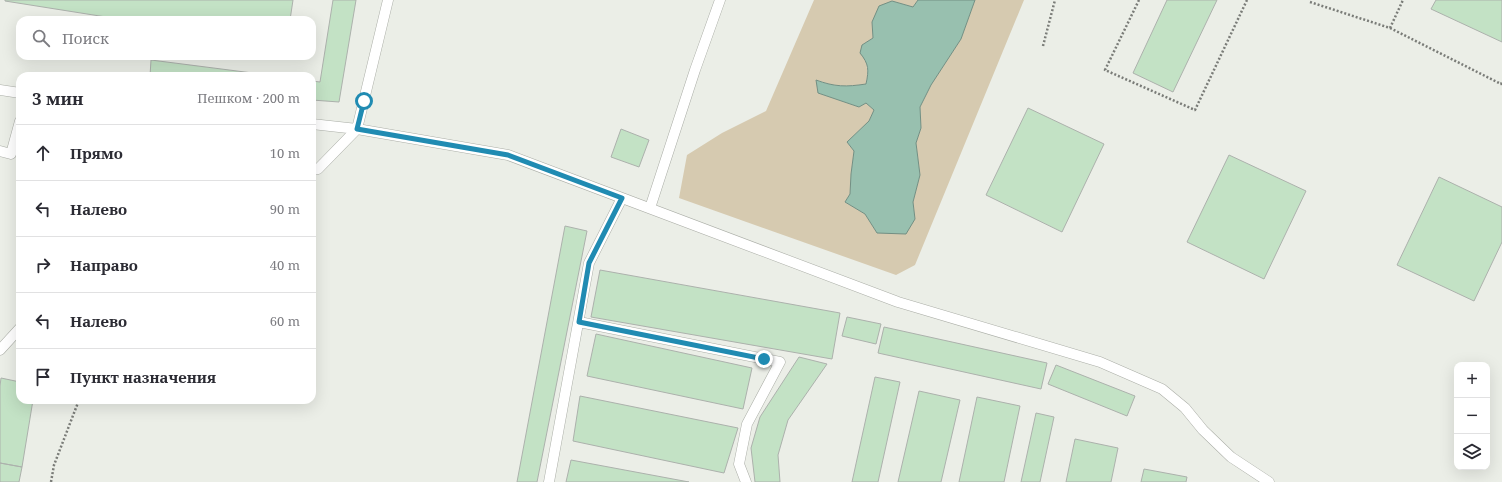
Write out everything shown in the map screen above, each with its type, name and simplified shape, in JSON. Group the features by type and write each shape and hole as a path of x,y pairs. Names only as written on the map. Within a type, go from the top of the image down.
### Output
{"lane":[{"path":"316,169 357,129 388,0"},
{"path":"650,208 695,70 720,0"},
{"path":"0,90 16,92"},
{"path":"316,124 357,129 508,155 898,302 1100,362 1162,389 1185,408 1203,430 1231,457 1269,482"},
{"path":"0,151 11,154 16,136"},
{"path":"549,482 589,263 622,198"},
{"path":"579,322 780,362 747,424 739,464 746,482"},
{"path":"0,350 16,332"}],"path":[{"path":"1043,46 1055,0"},
{"path":"1139,0 1105,70 1195,110 1247,0"},
{"path":"1390,28 1403,0"},
{"path":"1310,2 1390,28 1501,84 1502,82"},
{"path":"51,482 54,465 77,404"}],"shaded area":[{"path":"814,0 918,0 913,7 892,1 872,22 873,38 862,45 867,64 866,84 841,86 817,80 818,93 859,107 866,103 874,110 869,121 847,142 854,151 850,194 845,202 865,214 877,233 915,219 913,202 920,175 916,143 921,128 920,107 931,85 961,39 975,0 1024,0 915,265 896,275 679,198 687,155 722,133 766,111"},
{"path":"918,0 975,0 961,39 931,85 920,107 921,128 916,143 920,175 913,202 915,219 906,234 877,233 865,214 845,202 850,194 854,151 847,142 869,121 874,110 866,103 859,107 818,93 816,80 841,86 866,84 868,67 860,53 862,45 873,38 872,22 879,6 892,1 913,7"}],"building":[{"path":"293,0 291,16 100,16 5,1"},
{"path":"333,0 356,0 339,102 316,100 316,82 320,82"},
{"path":"1167,0 1217,0 1173,92 1133,73"},
{"path":"1436,0 1502,0 1502,42 1431,9"},
{"path":"151,60 245,72 150,72"},
{"path":"1028,108 1104,144 1062,232 986,195"},
{"path":"621,129 649,140 639,167 611,157"},
{"path":"1229,155 1306,191 1264,279 1187,242"},
{"path":"1439,177 1502,207 1502,242 1474,301 1397,265"},
{"path":"565,226 587,231 537,482 517,482"},
{"path":"600,270 840,313 832,359 591,317"},
{"path":"847,317 881,324 876,344 842,336"},
{"path":"884,327 1047,363 1041,389 878,353"},
{"path":"596,334 752,368 743,409 587,376"},
{"path":"799,357 827,364 788,420 778,455 780,482 755,482 751,448 760,417"},
{"path":"1056,365 1135,396 1127,416 1048,384"},
{"path":"875,377 900,382 878,482 852,482"},
{"path":"1,378 16,381 16,404 32,404 22,467 0,463"},
{"path":"919,391 960,400 941,482 898,482"},
{"path":"580,396 738,428 724,473 573,441"},
{"path":"977,397 1020,406 1004,482 959,482"},
{"path":"1036,413 1054,417 1040,482 1021,482"},
{"path":"1075,439 1118,448 1111,482 1066,482"},
{"path":"571,460 689,482 566,482"},
{"path":"0,463 22,467 19,482 0,482"},
{"path":"1144,469 1187,477 1186,482 1141,482"}],"route":[{"path":"364,101 357,129 508,155 622,198 589,263 579,322 764,359"}]}
